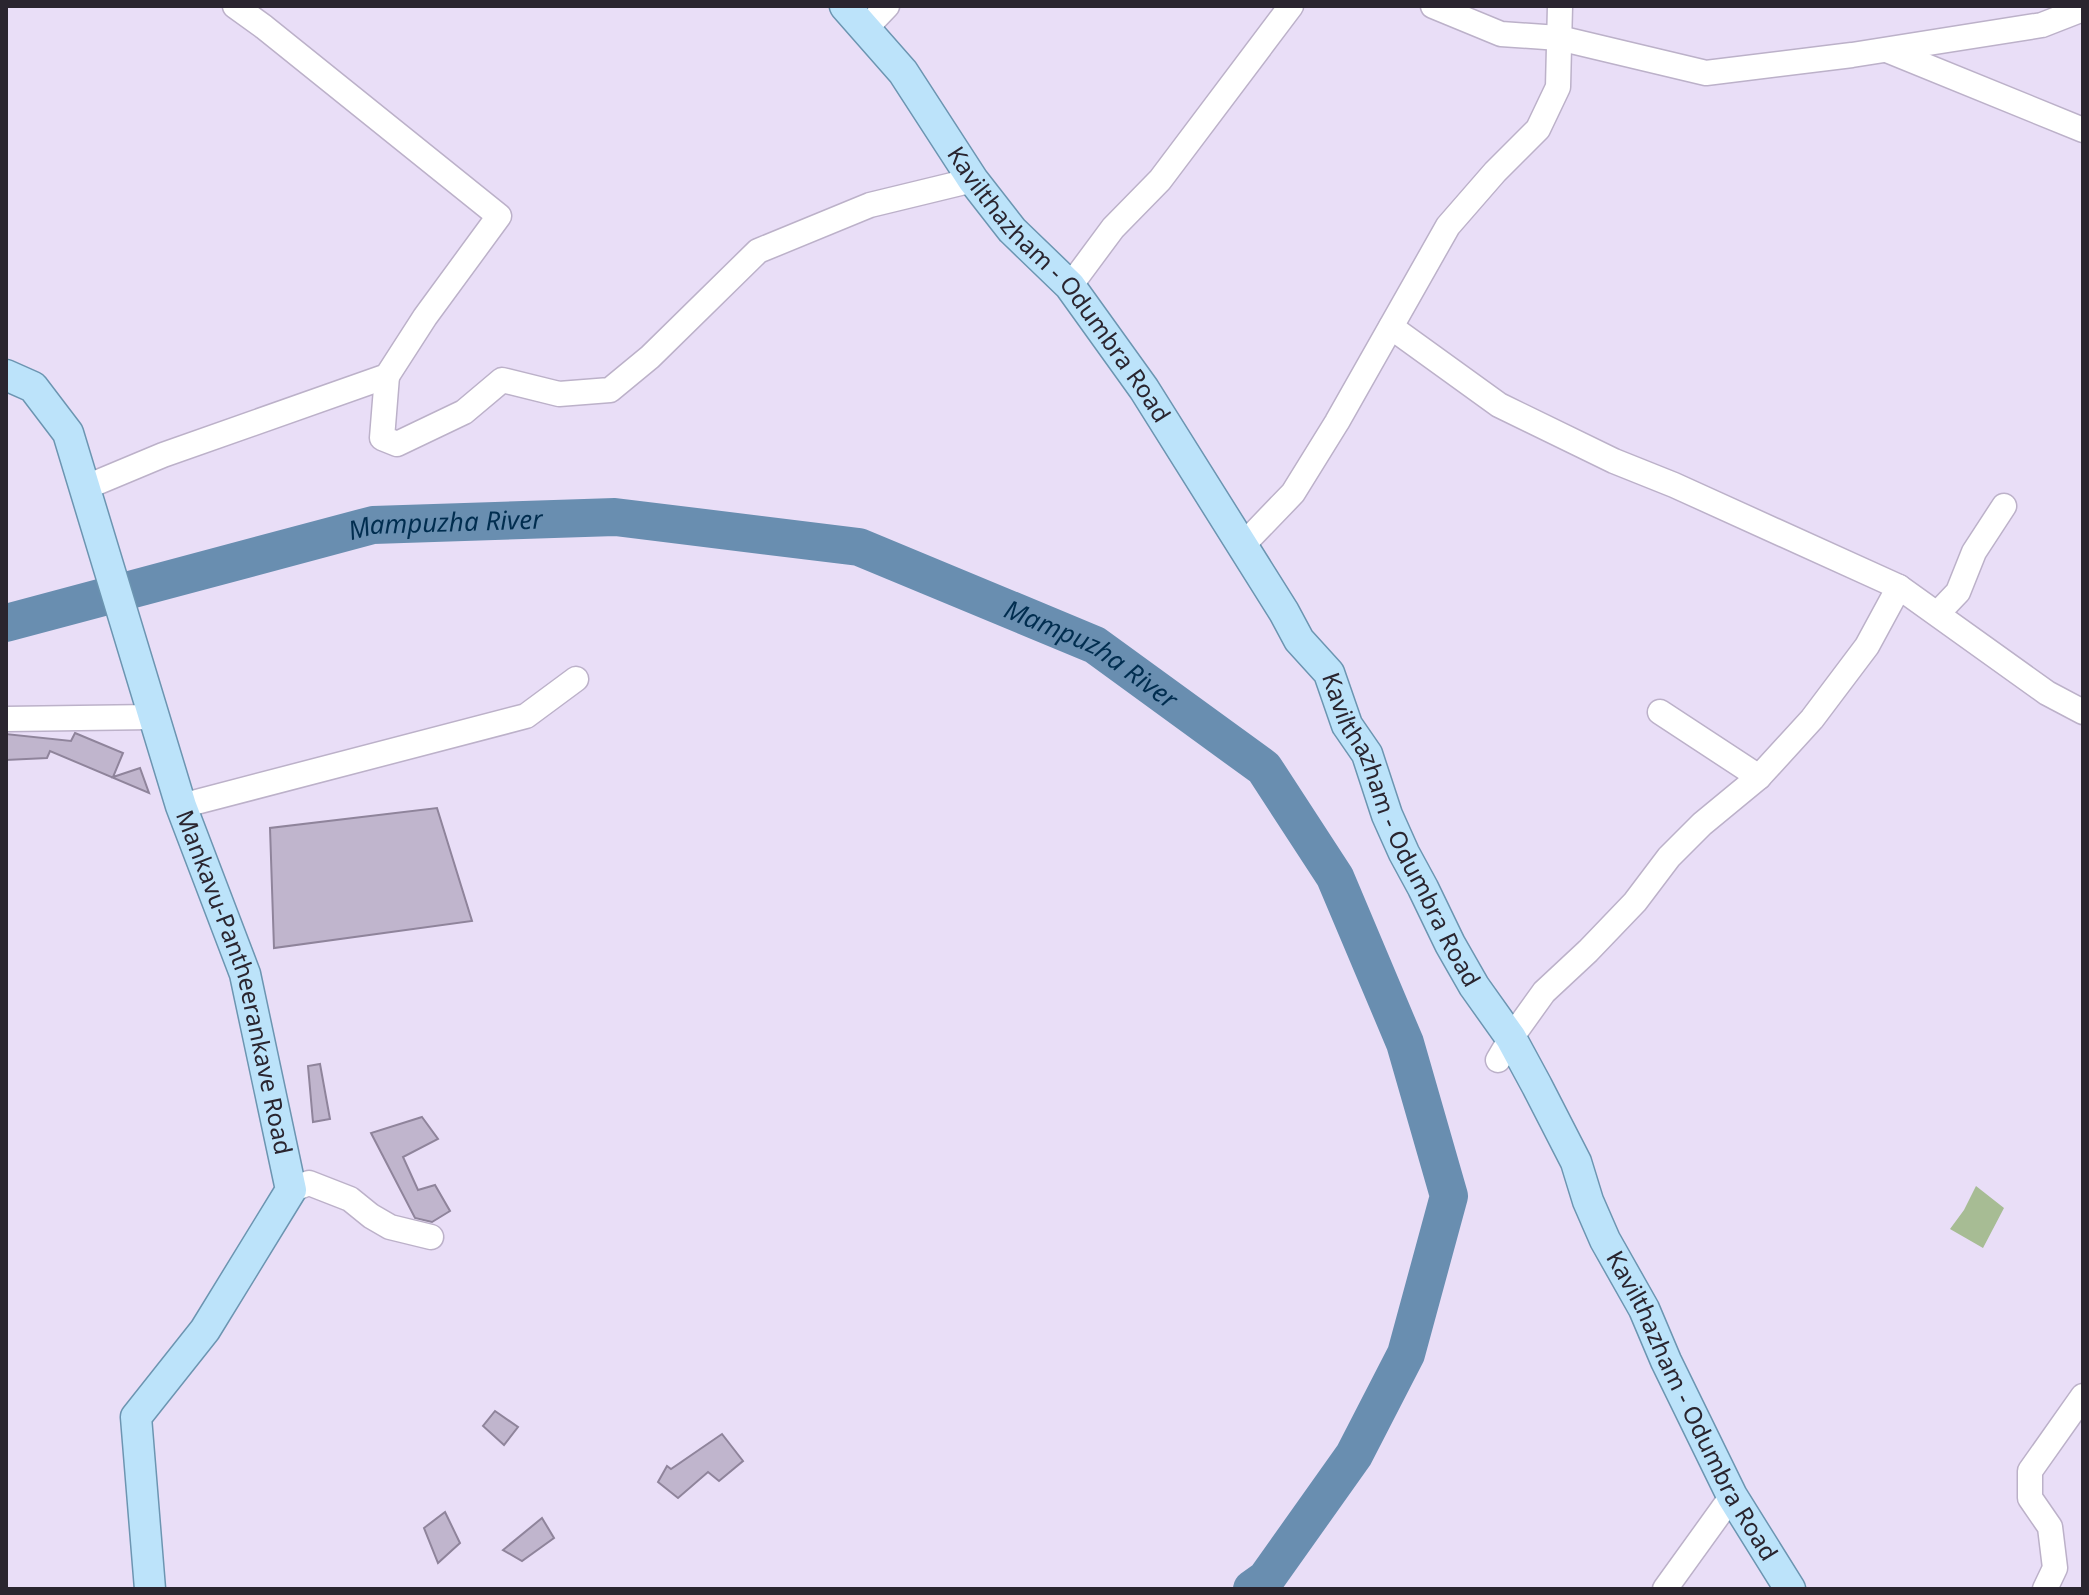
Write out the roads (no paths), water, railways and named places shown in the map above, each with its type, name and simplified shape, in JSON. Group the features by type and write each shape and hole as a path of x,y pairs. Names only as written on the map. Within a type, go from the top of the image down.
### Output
{"main road":[{"name":"Kavilthazham - Odumbra Road","path":"845,6 876,17 903,72 973,180 1012,230 1070,286 1144,389 1299,640 1329,673 1347,725 1367,754 1387,815 1404,853 1504,1049 1576,1162 1605,1240 1644,1309 1732,1496 1790,1589"},
{"name":"Mankavu-Pantheerankave Road","path":"6,375 33,387 68,433 181,806 245,974 291,1190 205,1330 136,1417 150,1589"}],"street":[{"path":"235,6 499,216 425,317 387,376 382,438 397,444 464,412 502,380 559,394 610,390 650,357 758,251 870,205 973,180"},
{"path":"1070,286 1113,228 1160,180 1291,6"},
{"path":"1433,6 1501,34 1559,38 1706,73 1887,50 2042,25 2083,9"},
{"path":"1241,547 1293,493 1337,422 1448,226 1538,129 1558,87 1560,6"},
{"path":"1887,50 2083,130"},
{"path":"1391,327 1499,405 1614,461 1899,587 2047,693 2083,712"},
{"path":"84,488 163,455 387,376"},
{"path":"1938,613 1958,592 1974,552 2004,506"},
{"path":"1504,1049 1544,992 1626,912 1669,857 1702,824 1759,777 1812,719 1867,646 1899,587"},
{"path":"181,806 526,716 576,679"},
{"path":"1660,712 1759,777"},
{"path":"6,719 153,717"},
{"path":"291,1190 309,1183 350,1199 390,1227 431,1237"},
{"path":"2045,1589 2055,1568 2050,1527 2030,1498 2030,1471 2083,1396"},
{"path":"1665,1589 1732,1496"}],"waterway":[{"name":"Mampuzha River","path":"6,623 373,525 615,517 859,547 1095,645 1264,768 1335,877 1405,1043 1449,1196 1406,1354 1354,1455 1266,1579 1252,1589"}]}
